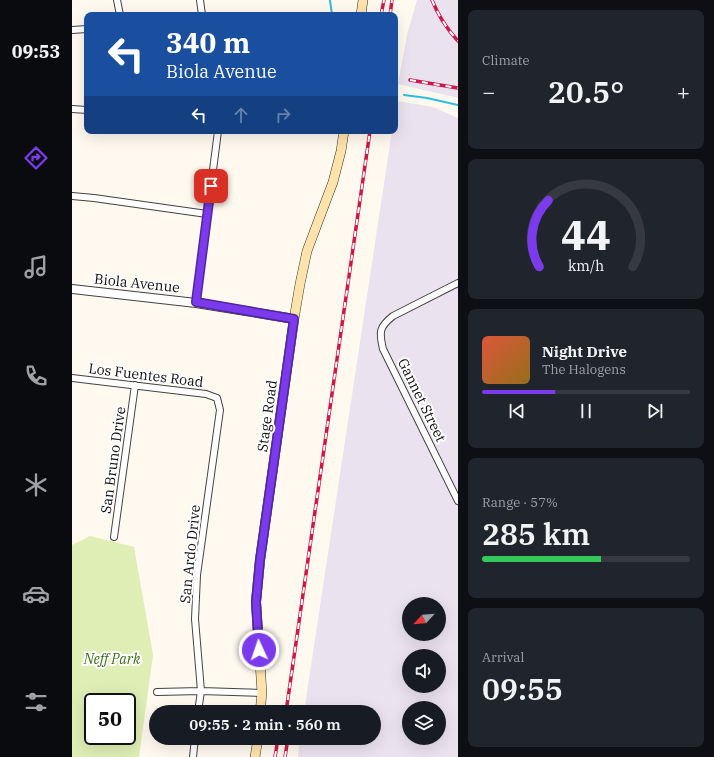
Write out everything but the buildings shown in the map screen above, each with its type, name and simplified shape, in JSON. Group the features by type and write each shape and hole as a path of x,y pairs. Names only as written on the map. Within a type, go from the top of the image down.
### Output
{"main road":[{"path":"361,12 363,0"},
{"name":"Stage Road","path":"261,705 262,693 256,602 260,560 294,319 307,251 333,182 344,134"},
{"path":"255,757 257,745"}],"street":[{"path":"117,0 119,12"},
{"path":"200,0 202,12"},
{"path":"72,30 84,29"},
{"path":"72,109 84,110"},
{"path":"196,302 218,134"},
{"path":"72,196 207,214"},
{"name":"Gannet Street","path":"458,283 393,316 380,330 383,349 458,500"},
{"name":"Biola Avenue","path":"72,289 196,302 294,319"},
{"name":"Los Fuentes Road","path":"72,378 206,394 217,398"},
{"name":"San Bruno Drive","path":"114,538 135,385"},
{"name":"San Ardo Drive","path":"199,705 201,691 195,619 196,575 220,410 217,398"},
{"path":"157,692 201,691 262,693"},
{"path":"193,757 194,745"}],"shaded area":[{"path":"417,0 458,0 458,98 398,84 407,35"},
{"path":"398,101 433,107 458,118 458,757 298,757 299,745 381,745 381,705 305,705 392,134 398,134"}],"green space":[{"name":"Neff Park","path":"90,536 134,547 153,655 139,757 72,757 72,545"}],"waterway":[{"path":"330,0 332,12"},
{"path":"404,95 427,98 458,105"}],"railway":[{"path":"382,12 384,0"},
{"path":"390,12 392,0"},
{"path":"432,0 443,22 458,41"},
{"path":"410,80 458,88"},
{"path":"287,705 370,134"},
{"path":"275,757 277,745"},
{"path":"285,757 287,745"}],"route":[{"path":"211,186 196,302 294,319 260,560 256,602 259,650"}]}
